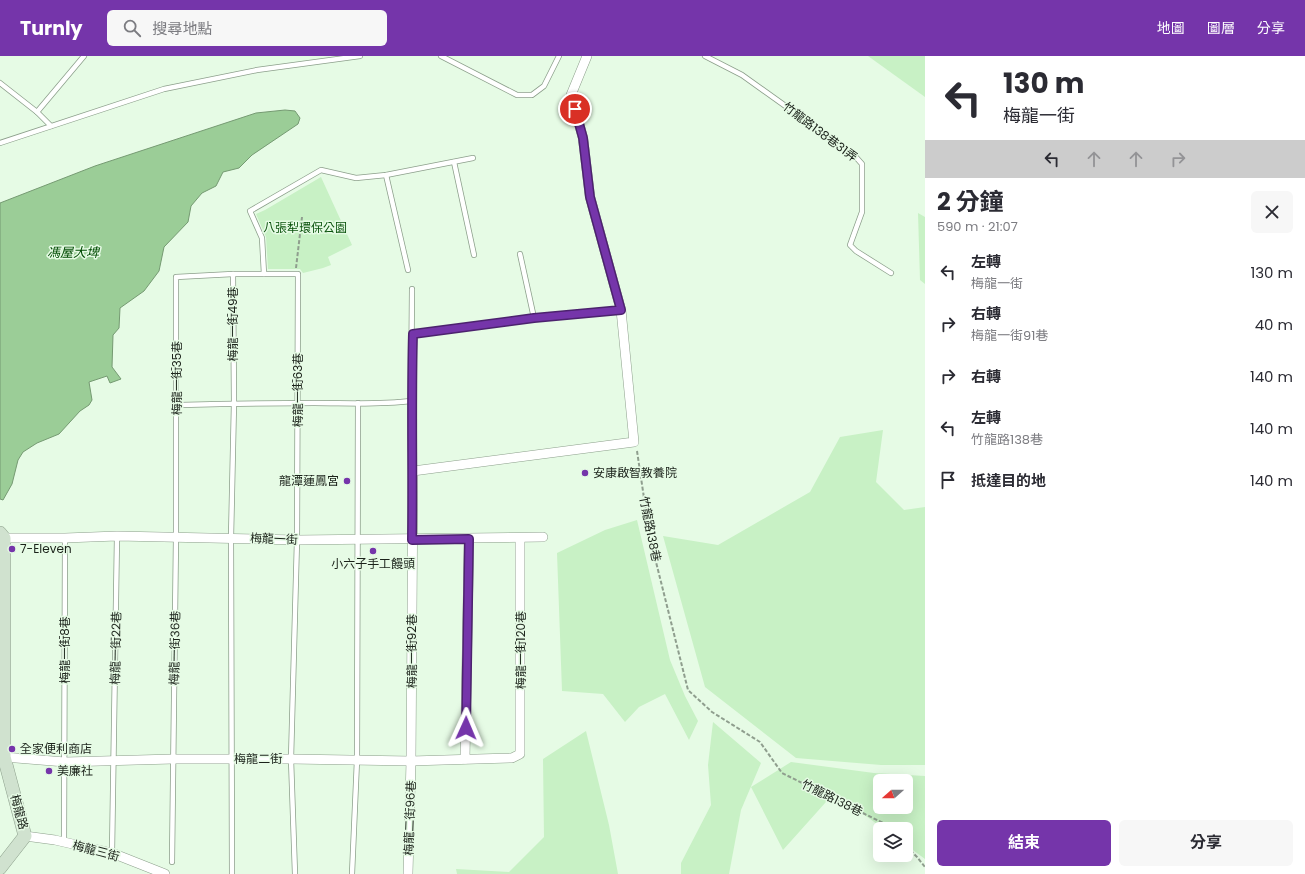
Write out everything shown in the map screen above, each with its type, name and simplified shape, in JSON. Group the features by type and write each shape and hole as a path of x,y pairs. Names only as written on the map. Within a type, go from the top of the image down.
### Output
{"street":[{"path":"413,471 634,442 621,310 590,197 583,138 570,95 587,56"},
{"name":"梅龍一街92巷","path":"411,761 413,471"},
{"name":"梅龍一街","path":"2,535 65,538 176,536 297,540 412,540 543,537"},
{"name":"梅龍路","path":"0,868 25,836 2,755 2,535"},
{"name":"梅龍一街120巷","path":"512,758 520,754 520,538"},
{"path":"465,759 469,539"},
{"name":"梅龍二街","path":"2,755 65,762 114,759 411,761 512,758"},
{"name":"梅龍二街96巷","path":"408,874 411,761"},
{"name":"梅龍三街","path":"25,836 55,840 112,853 165,874"}],"lane":[{"path":"37,112 84,56"},
{"path":"0,143 164,89 257,70 360,56"},
{"path":"441,56 517,94 532,95 544,86 560,56"},
{"name":"竹龍路138巷31弄","path":"706,56 742,75 854,155 862,164 862,212 850,245 856,251 891,273"},
{"path":"0,82 37,112 51,126"},
{"path":"295,274 264,274 262,238 250,211 320,170 356,178 386,175 474,158"},
{"path":"454,162 474,255"},
{"path":"386,175 408,270"},
{"path":"520,254 534,318"},
{"name":"梅龍一街49巷","path":"232,874 231,538 234,403 233,274 264,274"},
{"name":"梅龍一街35巷","path":"176,536 176,277 233,274"},
{"name":"梅龍一街63巷","path":"295,274 298,274 297,540 291,759 295,874"},
{"path":"412,289 413,334 411,401 413,471"},
{"path":"413,334 534,318 621,310"},
{"path":"177,405 234,403 400,403 411,401"},
{"path":"352,874 357,760 358,403"},
{"name":"梅龍一街22巷","path":"112,853 117,536"},
{"name":"梅龍一街36巷","path":"172,862 176,536"},
{"name":"梅龍一街8巷","path":"64,842 65,538"}],"path":[{"path":"295,274 302,217"},
{"name":"竹龍路138巷","path":"634,442 650,538 688,690 712,712 760,742 782,773 881,822"},
{"path":"913,853 925,868"}],"green space":[{"path":"868,56 925,56 925,97"},
{"name":"八張犁環保公園","path":"321,177 352,245 328,257 331,265 323,268 303,273 300,269 268,269 266,237 256,214"},
{"path":"918,213 925,217 925,284 920,280"},
{"path":"883,430 876,482 904,510 925,507 925,765 881,765 796,758 705,687 663,536 718,545 810,492 840,437"},
{"path":"637,520 670,660 685,696 698,721 689,740 665,694 639,707 625,722 603,694 562,691 557,553 605,530"},
{"path":"713,722 761,763 741,810 729,874 681,874 681,863 711,805 708,765"},
{"path":"586,731 609,825 618,874 457,874 456,869 509,872 544,837 543,759"},
{"path":"791,762 891,774 873,774 873,814 913,814 913,775 925,776 925,859 913,850 913,822 874,822 834,793 783,850 751,787"}],"water":[{"name":"馮屋大埤","path":"285,110 295,111 300,118 298,124 252,155 239,168 223,172 216,186 202,193 191,206 188,222 164,247 159,271 144,291 120,308 119,328 113,335 112,367 121,379 110,383 107,376 89,382 92,400 89,405 80,411 59,434 37,443 23,452 18,460 12,484 3,500 0,499 0,203 95,166 256,113"}],"place":[{"name":"安康啟智教養院","path":"585,473"},
{"name":"龍潭蓮鳳宮","path":"347,481"},
{"name":"7-Eleven","path":"12,549"},
{"name":"小六子手工饅頭","path":"373,551"},
{"name":"全家便利商店","path":"12,749"},
{"name":"美廉社","path":"49,771"}],"route":[{"path":"466,728 469,539 412,540 413,471 411,401 413,334 534,318 621,310 590,197 583,138 575,109"}]}
